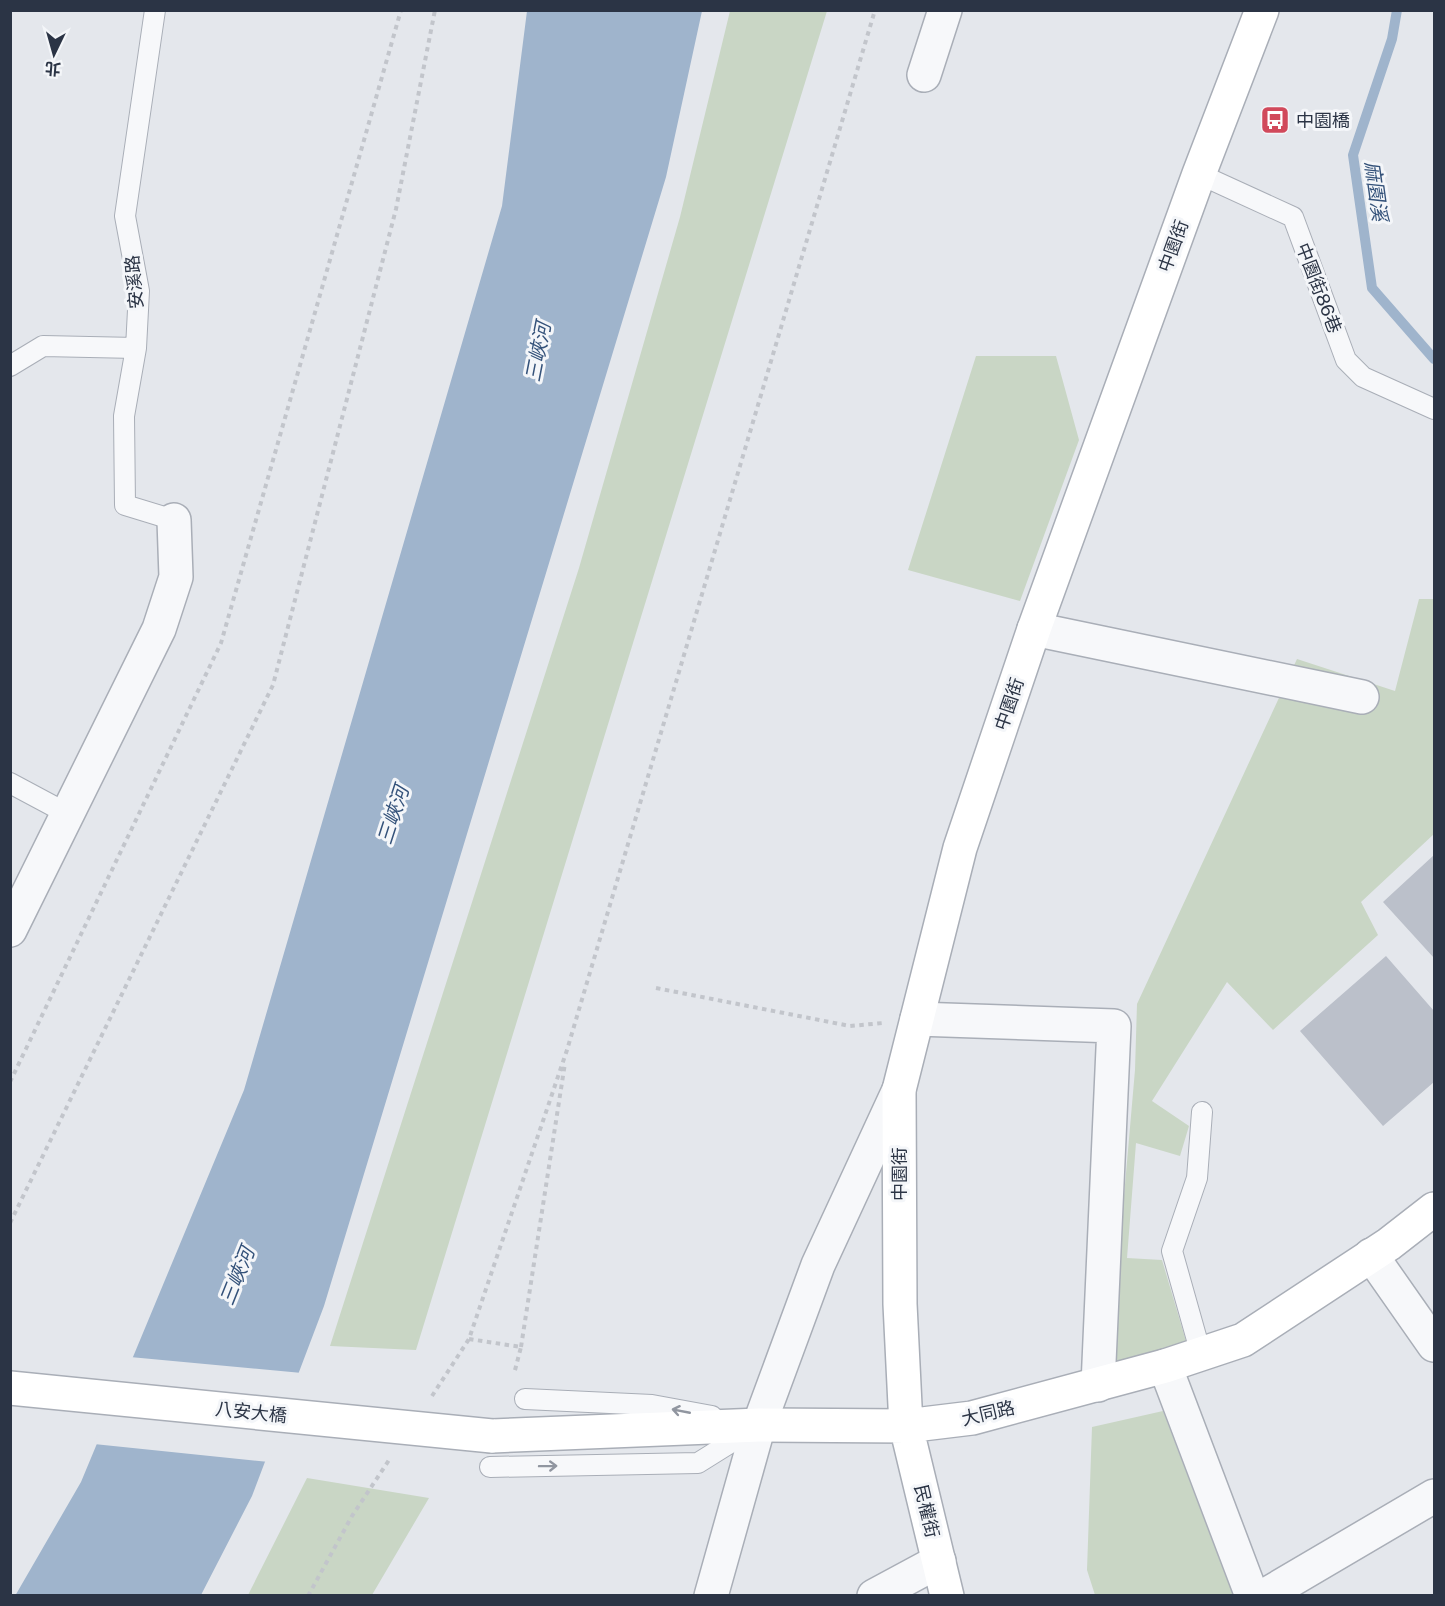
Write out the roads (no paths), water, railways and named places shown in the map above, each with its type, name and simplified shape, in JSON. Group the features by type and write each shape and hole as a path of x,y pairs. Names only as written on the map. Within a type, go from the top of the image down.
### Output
{"street":[{"path":"924,75 945,10"},
{"name":"中園街","path":"906,1426 900,1304 899,1090 916,1019 960,848 1034,629 1199,174 1262,10"},
{"path":"10,930 159,629 176,576 174,520"},
{"path":"1034,629 1362,697"},
{"path":"916,1019 1114,1026 1098,1384"},
{"path":"711,1596 759,1425 818,1265 899,1090"},
{"name":"大同路","path":"491,1452 759,1425 906,1426 972,1418 1165,1366 1243,1340 1371,1255 1434,1209"},
{"path":"1371,1255 1434,1345"},
{"path":"1165,1366 1252,1596"},
{"name":"八安大橋","path":"10,1388 491,1452"},
{"name":"民權街","path":"906,1426 947,1596"},
{"path":"1264,1596 1434,1496"},
{"path":"874,1596 939,1561"}],"lane":[{"name":"安溪路","path":"155,10 125,216 139,291 136,348 124,416 125,505 174,520"},
{"name":"中園街86巷","path":"1199,174 1293,217 1346,360 1363,376 1434,409"},
{"path":"10,366 43,346 136,348"},
{"path":"10,783 68,814"},
{"path":"1201,1354 1172,1251 1197,1178 1202,1112"},
{"path":"525,1399 652,1405 759,1425"}],"water":[{"name":"三峽河","path":"527,11 702,11 666,177 324,1306 252,1496 201,1595 15,1596 81,1482 244,1090 502,206"}],"waterway":[{"name":"麻園溪","path":"1397,10 1392,39 1353,155 1372,288 1434,359"}],"place":[{"name":"中園橋","path":"1275,120"}]}
